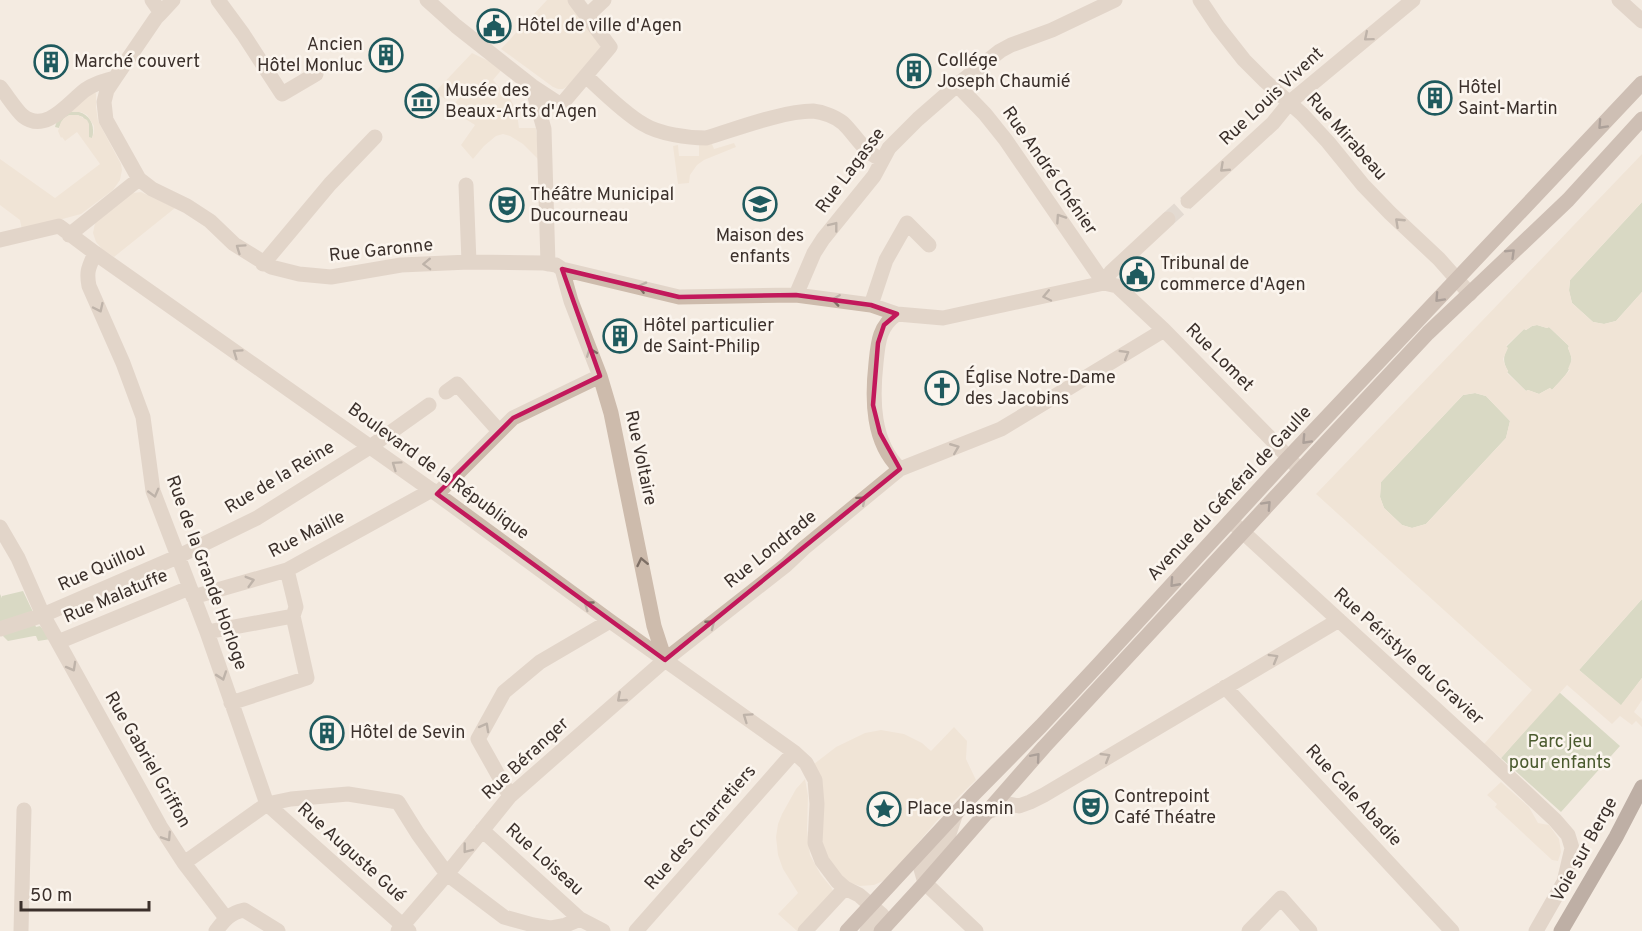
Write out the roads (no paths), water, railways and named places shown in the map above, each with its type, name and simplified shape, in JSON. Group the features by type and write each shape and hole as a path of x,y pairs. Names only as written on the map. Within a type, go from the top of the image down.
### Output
{"main road":[{"name":"Avenue du Général de Gaulle","path":"847,931 956,813 1098,666 1288,458 1642,83"},
{"name":"Avenue du Général de Gaulle","path":"881,931 985,813 1242,532 1428,333 1568,200 1642,119"},
{"name":"Voie sur Berge","path":"1560,931 1642,787"}],"street":[{"path":"152,0 161,13"},
{"path":"0,240 64,230 139,179 106,120 104,102 107,90 115,78 156,18 173,0"},
{"path":"218,0 282,94 316,74"},
{"path":"427,0 532,86 561,105"},
{"path":"544,129 561,105 610,47 575,0"},
{"path":"587,16 604,0"},
{"name":"Rue Lagasse","path":"796,295 814,253 874,176 892,144 992,56 1011,45 1052,30 1116,0"},
{"name":"Rue Mirabeau","path":"1200,0 1244,60 1290,102 1328,142 1376,199 1439,259 1470,294"},
{"name":"Rue Louis Vivent","path":"1188,201 1273,123 1290,102 1413,0"},
{"path":"1619,0 1642,21"},
{"path":"586,76 643,125 657,130 706,138 782,115 814,111 838,119 873,155 883,159"},
{"path":"34,135 85,90 98,82 115,78"},
{"name":"Rue André Chénier","path":"957,85 1005,139 1104,283"},
{"name":"Rue Voltaire","path":"532,86 544,129 555,266 600,376 610,413 654,626 665,660"},
{"path":"0,87 23,116 31,121 48,121"},
{"path":"263,264 330,184 375,137"},
{"name":"Rue Garonne","path":"139,179 152,189 187,206 210,221 234,244 263,264 299,274 331,277 401,265 469,262 555,266 679,297 796,295 871,305 897,314 943,318 1104,283"},
{"path":"466,185 469,262"},
{"path":"1104,283 1111,272 1168,219"},
{"path":"871,305 886,260 907,223 929,245"},
{"name":"Boulevard de la République","path":"64,230 434,492 794,752"},
{"name":"Rue de la Grande Horloge","path":"95,253 88,268 89,286 123,363 143,417 153,491 207,632 267,804"},
{"name":"Rue Lomet","path":"1104,283 1117,286 1164,330 1300,470"},
{"path":"897,314 884,325 878,343 873,405 880,433 890,458 900,469"},
{"name":"Rue Londrade","path":"665,660 786,565 900,469 1001,429 1164,330"},
{"name":"Rue Maille","path":"191,592 287,570 434,492 513,418 600,376"},
{"path":"446,392 457,384 499,431"},
{"name":"Rue de la Reine","path":"177,557 257,518 370,447 429,405"},
{"name":"Rue Péristyle du Gravier","path":"1231,521 1557,822 1568,835 1571,842 1570,860 1564,882 1536,931"},
{"name":"Rue Gabriel Griffon","path":"0,526 58,642 160,826 226,918"},
{"name":"Rue Quillou","path":"0,629 44,615 177,557"},
{"path":"231,703 307,678 293,616 296,607 287,570"},
{"name":"Rue Malatuffe","path":"58,642 191,592"},
{"path":"207,632 293,616"},
{"path":"985,813 1009,804 1018,806 1044,795 1339,620"},
{"path":"510,796 478,739 504,692 540,662 610,621"},
{"name":"Rue Béranger","path":"403,929 510,796 665,660"},
{"name":"Rue Cale Abadie","path":"1226,687 1452,931"},
{"path":"794,752 811,770 816,787 815,843 817,851 831,874 845,888 859,895 882,915 867,931"},
{"name":"Rue des Charretiers","path":"636,931 794,752"},
{"path":"184,862 267,804 291,799 348,794 398,802 447,874 504,917 550,928 580,919"},
{"name":"Rue Auguste Gué","path":"267,804 403,929"},
{"path":"21,931 24,810"},
{"path":"956,813 949,834 921,869 925,883 976,931"},
{"name":"Rue Loiseau","path":"482,830 580,919 603,931"},
{"path":"806,930 845,888"},
{"path":"1249,931 1281,898 1310,931"},
{"path":"216,931 226,918 244,910 279,931"}],"tunnel":[{"path":"1168,219 1188,201"}],"place":[{"name":"Hôtel de ville d'Agen","path":"494,26"},
{"name":"Ancien Hôtel Monluc","path":"386,55"},
{"name":"Marché couvert","path":"51,62"},
{"name":"Collége Joseph Chaumié","path":"914,71"},
{"name":"Hôtel Saint-Martin","path":"1435,98"},
{"name":"Musée des Beaux-Arts d'Agen","path":"422,101"},
{"name":"Maison des enfants","path":"760,204"},
{"name":"Théâtre Municipal Ducourneau","path":"507,205"},
{"name":"Tribunal de commerce d'Agen","path":"1137,274"},
{"name":"Hôtel particulier de Saint-Philip","path":"620,336"},
{"name":"Église Notre-Dame des Jacobins","path":"942,388"},
{"name":"Hôtel de Sevin","path":"327,733"},
{"name":"Contrepoint Café Théatre","path":"1091,807"},
{"name":"Place Jasmin","path":"884,809"}],"park label":[{"name":"Parc jeu pour enfants","path":"1560,752"}]}
